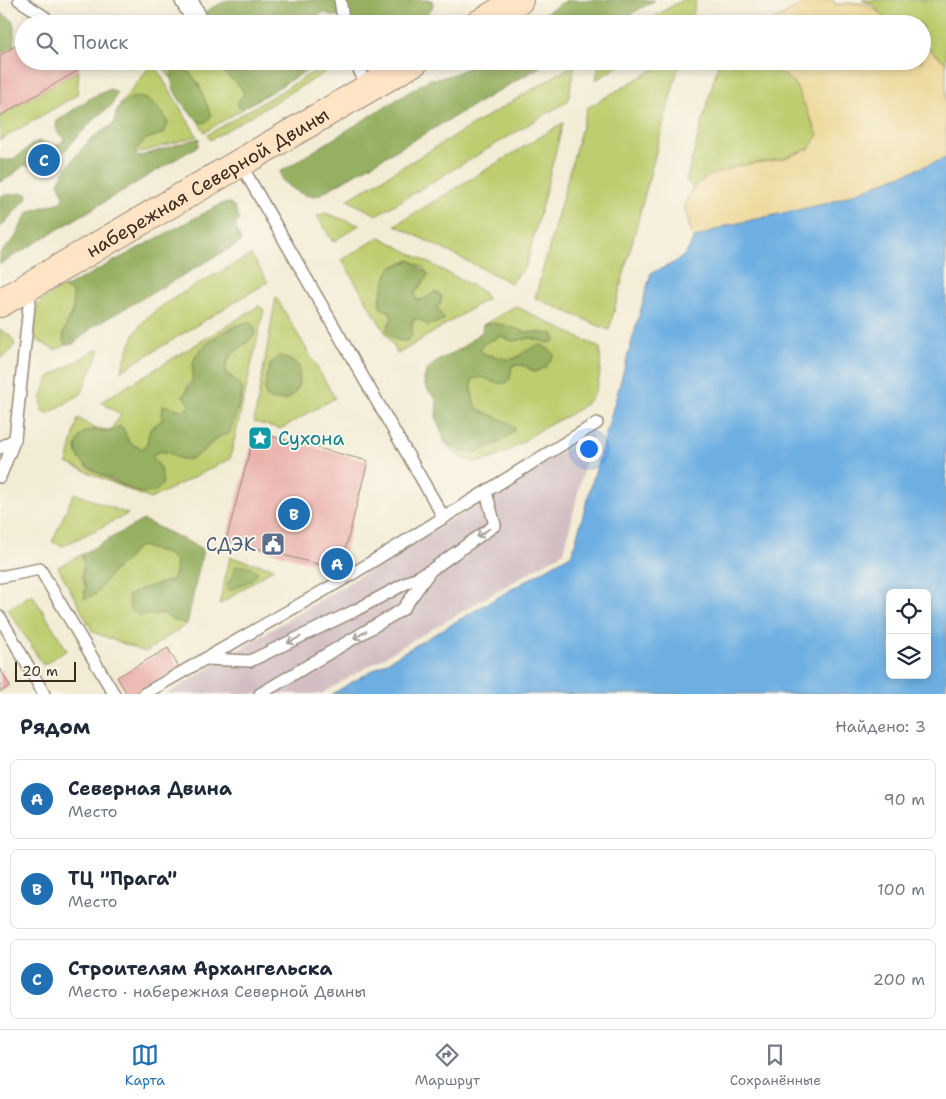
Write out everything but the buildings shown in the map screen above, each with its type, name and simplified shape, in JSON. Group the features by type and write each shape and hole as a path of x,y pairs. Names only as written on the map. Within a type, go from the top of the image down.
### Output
{"main road":[{"path":"494,15 519,0"},
{"name":"набережная Северной Двины","path":"0,303 400,70"}],"lane":[{"path":"19,0 42,15"},
{"path":"340,0 342,15"},
{"path":"359,70 368,89"},
{"path":"240,163 444,518"},
{"path":"0,477 15,438 31,286"},
{"path":"144,694 344,579 597,423"},
{"path":"0,448 15,438"},
{"path":"205,659 250,662 356,610 431,570 495,525 486,492"},
{"path":"0,577 40,569 114,694"},
{"path":"260,694 403,609 431,570"},
{"path":"0,617 44,694"}],"shaded area":[{"path":"592,433 564,552 321,694 167,694"}],"green space":[{"path":"228,0 432,0 433,6 425,15 331,15 323,12 320,15 205,15 208,10"},
{"path":"567,0 655,0 629,15 542,15"},
{"path":"682,0 696,0 693,15 657,15"},
{"path":"862,0 946,0 946,63 931,50 931,15 882,15 873,5"},
{"path":"0,12 12,20 14,25 14,46 11,50 0,53"},
{"path":"79,70 77,95 0,140 0,116"},
{"path":"147,70 158,70 197,136 135,154 134,151 146,139 164,133 167,120 161,112 127,101 119,106"},
{"path":"165,70 222,70 238,84 244,93 238,107 244,108 205,132 197,120 202,123 206,122 211,115 199,85 188,71 171,76 172,81"},
{"path":"185,70 191,74 199,86 211,115 208,121 202,123 196,119 175,93 172,78 173,71"},
{"path":"222,70 307,70 244,108 238,107 238,102 244,93 238,84"},
{"path":"317,70 329,70 210,140 207,135"},
{"path":"462,70 534,70 319,195 308,196 295,190 282,180 280,172 430,79 454,74"},
{"path":"565,70 574,70 568,101 377,215 347,200"},
{"path":"598,70 613,70 596,80"},
{"path":"652,70 678,70 609,330 535,298 587,108"},
{"path":"717,70 779,70 795,84 818,135 809,149 782,159 738,166 707,177 693,188 686,181"},
{"path":"111,89 117,93 112,105 92,121 47,170 37,171 34,167 24,165 0,182 0,159 11,160 16,158 38,141 54,145 60,144 65,138 57,131 57,121 92,97"},
{"path":"134,97 145,99 155,105 163,113 168,124 164,133 146,139 135,151 137,157 199,138 198,146 0,264 0,253 15,238 25,217 30,211 61,202 64,195 58,183 69,165 97,134 115,122 116,113 120,107"},
{"path":"563,123 526,267 511,283 395,225"},
{"path":"28,194 27,198 0,228 0,196"},
{"path":"230,203 235,207 239,220 235,225 241,242 94,326 73,344 66,345 63,336 73,310 73,293 64,288 221,204"},
{"path":"325,213 359,225 333,242 317,216"},
{"path":"380,237 482,291 487,299 398,354 342,260","holes":["410,260 424,268 426,279 415,293 416,300 423,300 435,292 439,322 428,325 418,319 412,321 412,327 387,324 392,319 391,313 380,307 386,275 397,265"]},
{"path":"251,255 268,282 121,371 137,330 156,310 182,293"},
{"path":"410,260 429,274 415,293 416,300 423,300 435,292 442,296 441,303 437,306 444,320 428,325 418,319 412,321 412,335 407,341 400,341 393,338 386,331 392,319 391,313 380,307 380,303 383,286 391,268"},
{"path":"65,288 73,293 73,310 63,336 66,345 55,350 37,340 32,317 39,303 59,289"},
{"path":"276,297 335,398 280,429 254,422","holes":["270,364 299,367 298,387 293,395 285,401 265,392"]},
{"path":"259,306 264,310 230,459 150,499 67,463 78,418 94,428 110,430 121,415 101,402","holes":["236,325 255,327 255,334 236,350 226,366 226,373 238,382 242,389 239,406 229,425 207,448 182,459 171,453 156,453 152,456 160,468 145,493 105,477 81,461 77,454 76,445 93,430 119,434 135,446 143,449 147,443 150,429 162,420 163,406 185,411 190,405 186,401 186,389 194,377 195,356 212,339"]},
{"path":"515,306 600,348 599,380 595,392 588,402 572,413 494,458 481,461 468,460 455,453 443,439 452,447 476,453 501,442 509,423 485,414 480,410 473,399 472,380 483,377 494,383 510,379 512,365 522,365 535,372 546,367 554,355 526,350 514,358 500,359 480,350 483,344 501,336 512,341 531,338 549,343 547,333 522,331 497,324 483,325"},
{"path":"243,323 250,323 255,327 255,334 236,350 226,366 226,373 242,387 242,394 229,434 217,438 195,457 189,459 179,458 161,451 152,456 160,468 163,482 157,490 148,493 135,491 91,469 84,463 76,450 78,442 83,433 93,430 110,432 120,426 123,428 129,443 143,449 147,443 150,429 162,420 163,405 185,411 190,405 183,395 192,383 193,362 200,350 217,336"},
{"path":"490,323 505,325 525,332 554,334 555,341 549,343 531,338 512,341 501,336 483,344 480,350 485,354 514,359 538,345 548,349 554,355 546,367 535,372 525,365 512,365 510,379 506,383 497,383 485,378 472,380 472,394 479,409 507,422 515,429 510,435 479,451 461,451 443,439 444,437 436,419 437,400 426,387 424,378 426,372 436,362 460,349 482,332 483,325"},
{"path":"0,329 10,336 15,344 7,355 0,358"},
{"path":"99,348 81,394 49,413 43,412 41,403 49,377"},
{"path":"280,356 295,362 299,367 300,376 294,394 283,400 276,400 267,398 265,388 269,369 272,363"},
{"path":"74,493 128,514 63,546 52,542"},
{"path":"143,520 203,549 187,624 173,620 163,613 140,616 130,609 128,596 143,588 172,580 175,573 176,561 172,557 143,546 136,548 124,563 112,572 96,594 84,599 86,587 82,576 84,562 81,555"},
{"path":"143,546 168,554 176,560 175,573 172,580 134,592 157,613 187,624 145,652 93,632 58,567 81,555 84,562 82,576 86,587 84,593 124,563 136,548"},
{"path":"230,557 274,568 219,605"},
{"path":"236,566 250,566 258,572 251,580 229,591 227,585"},
{"path":"32,594 67,650 43,665 8,609"}],"sand":[{"path":"810,0 833,0 836,5 854,3 867,5 881,15 784,15"},
{"path":"931,50 946,63 946,158 829,203 725,226 693,239 684,205 693,188 707,177 738,166 782,159 809,149 818,135 795,84 779,70 931,70"}],"water":[{"path":"946,158 946,694 332,694 572,554 651,273 682,257 693,239 725,226 829,203"}],"place":[{"name":"Строителям Архангельска","path":"44,160"},
{"name":"Сухона","path":"260,438"},
{"name":"ТЦ \"Прага\"","path":"294,514"},
{"name":"СДЭК","path":"273,544"},
{"name":"Северная Двина","path":"337,564"}]}
